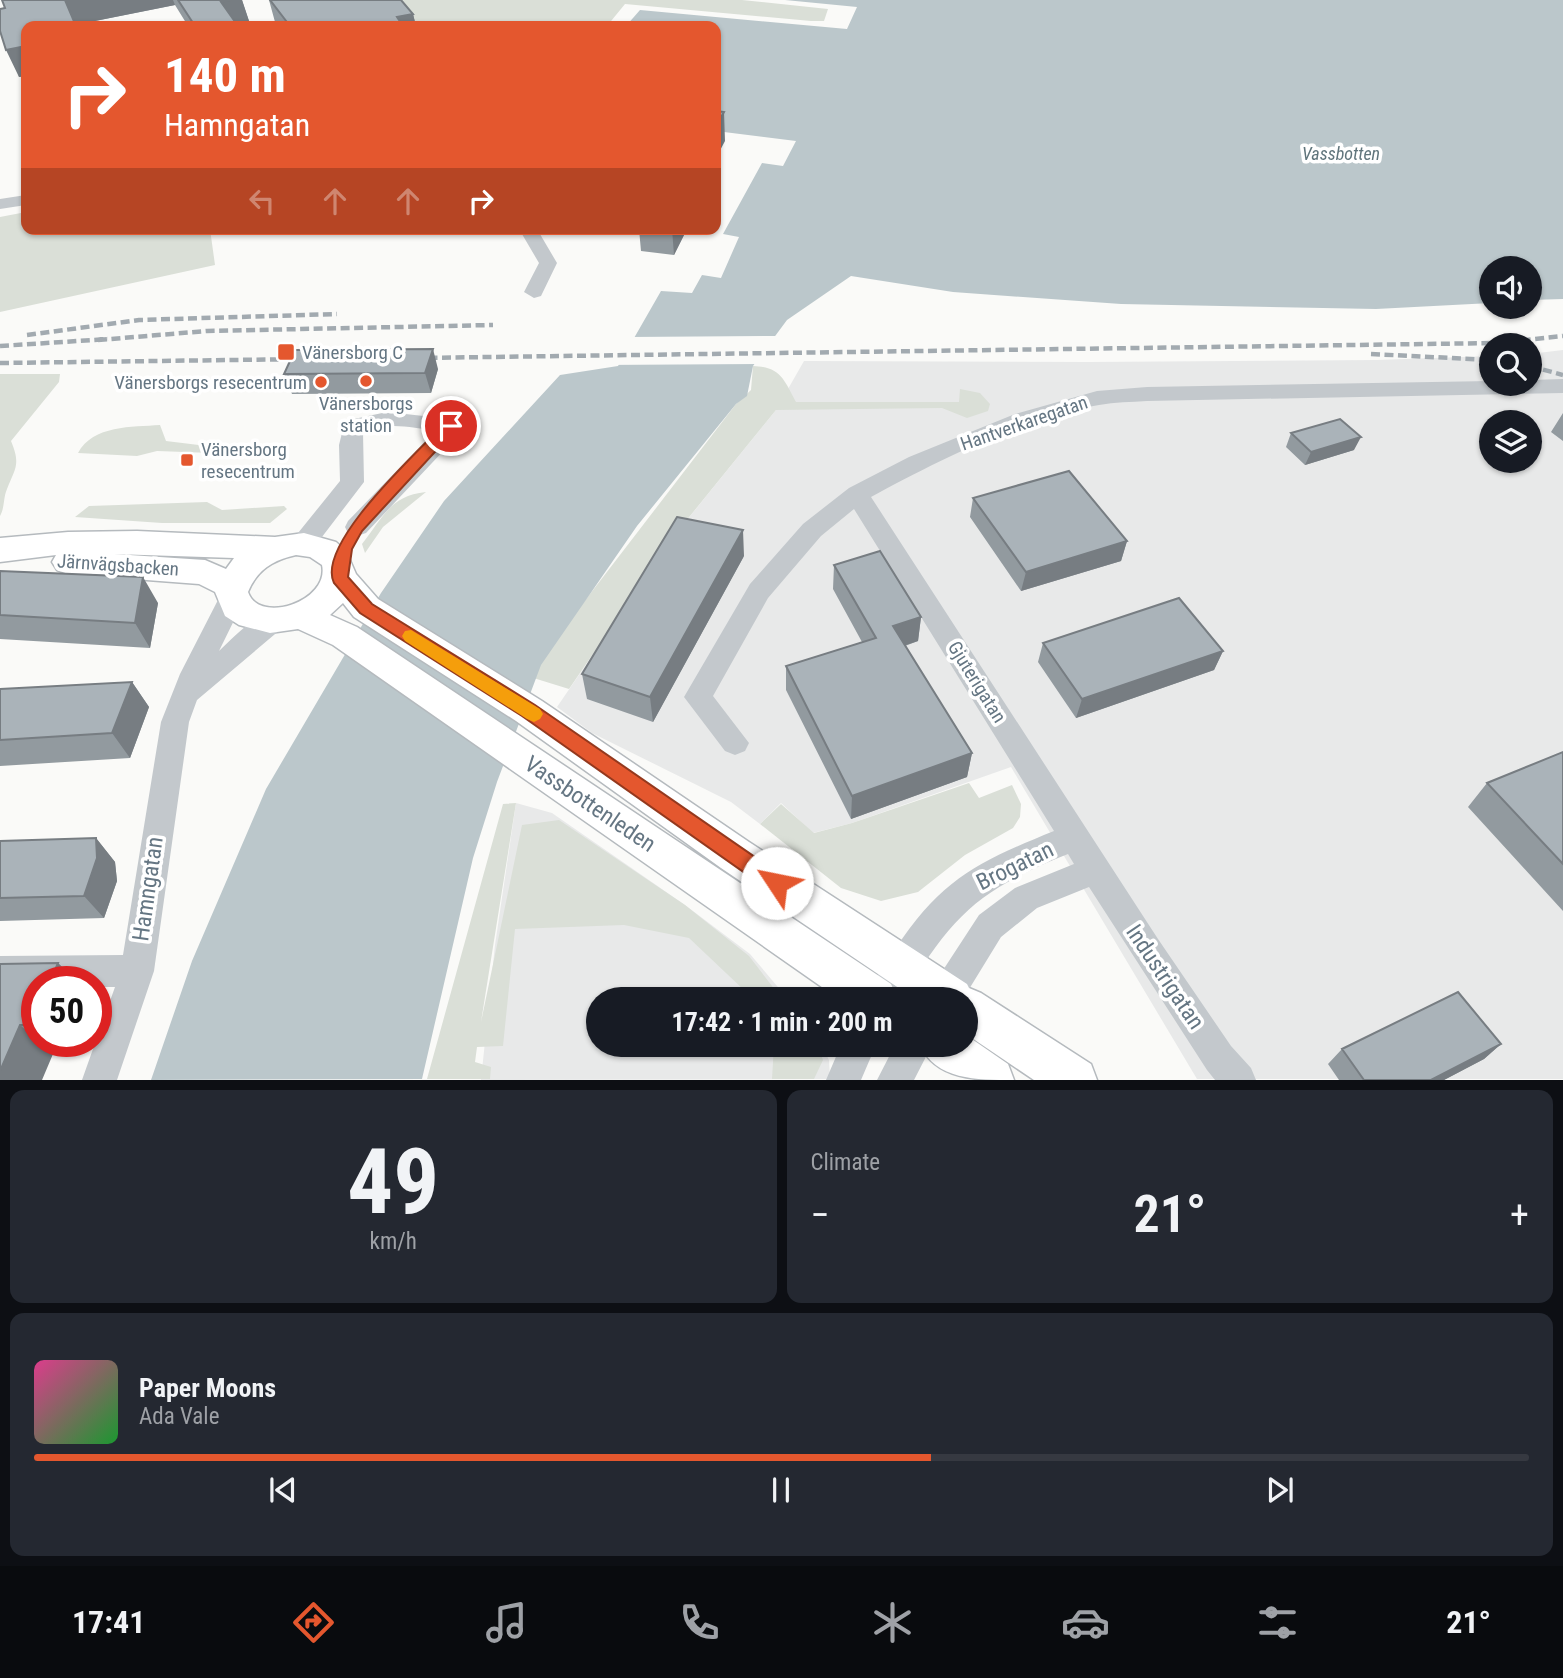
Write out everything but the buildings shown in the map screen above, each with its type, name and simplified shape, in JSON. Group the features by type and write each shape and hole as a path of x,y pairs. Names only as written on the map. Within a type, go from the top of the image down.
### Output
{"main road":[{"path":"0,550 40,543 113,542 289,546 329,551 340,574 324,602 286,619 245,615 236,608 233,592 248,564 289,546"},
{"name":"Järnvägsbacken","path":"0,562 47,561 177,568 205,572 233,592"},
{"name":"Vassbottenleden","path":"340,574 366,608 529,711 735,855 892,984"},
{"name":"Vassbottenleden","path":"286,619 345,636 858,987"},
{"name":"Vassbottenleden","path":"978,1017 1075,1080"},
{"path":"959,1057 992,1080"}],"street":[{"path":"0,204 21,201"},
{"path":"532,235 548,263 534,292"},
{"name":"Hantverkaregatan","path":"735,743 698,697 759,591 812,530 857,494 917,462 1023,419 1097,398 1147,394 1563,386"},
{"path":"340,574 344,549 357,527 451,426 376,420 362,422 352,430 352,482 361,491 357,527"},
{"path":"289,546 352,482"},
{"name":"Gjuterigatan","path":"857,494 1096,870"},
{"name":"Hamngatan","path":"99,1080 137,971 175,722 233,592"},
{"path":"186,695 211,676 236,649 286,619"},
{"name":"Brogatan","path":"892,984 935,920 974,884 998,869 1075,837"},
{"name":"Brogatan","path":"959,987 990,926 1026,898 1096,870"},
{"name":"Industrigatan","path":"1096,870 1153,961 1219,1058 1239,1080"},
{"path":"0,972 137,971"},
{"path":"843,1080 854,1057"},
{"path":"894,1080 908,1057"}],"shaded area":[{"path":"390,0 742,0 828,9 824,21 625,4 611,21 407,21"},
{"path":"21,213 21,235 211,235 215,265 0,312 0,217"},
{"path":"1563,350 1563,1079 1197,1079 1011,767 852,823 813,833 781,803 760,824 731,802 592,733 557,707 674,536 776,410 804,361 1377,360 1479,356 1479,396 1542,396 1542,353"},
{"path":"753,366 776,372 785,381 796,402 959,402 960,389 980,393 990,404 988,411 967,418 942,408 776,410 673,537 569,689 527,676 736,404 751,390"},
{"path":"0,374 60,374 59,382 11,441 16,466 0,516"},
{"path":"160,425 166,441 215,447 212,453 157,451 137,456 78,453 93,437 103,432 126,427"},
{"path":"426,492 383,527 365,553 362,544 395,503 413,494"},
{"path":"207,502 222,510 284,506 287,509 270,523 162,523 75,517 89,506"},
{"path":"969,783 979,798 1012,785 1021,804 1020,817 1013,828 965,855 918,892 881,901 841,888 760,824 781,804 814,833 852,823"},
{"path":"516,803 552,813 685,905 750,954 778,987 586,987 586,1057 827,1057 830,1079 481,1080 495,945"},
{"path":"516,803 481,1022 522,825 559,820 685,905 749,956 773,987 741,987 689,938 624,925 515,929 503,1046 477,1047 475,1062 491,1067 490,1079 427,1079 503,804"},
{"path":"773,1057 822,1057 823,1060 814,1079 772,1079"}],"water":[{"name":"Vassbotten","path":"785,0 1563,0 1563,299 1542,300 1542,256 1479,256 1479,304 1376,309 1121,304 953,292 851,276 787,320 753,366 747,396 736,404 637,526 541,665 497,782 473,858 422,1079 151,1080 192,961 266,789 381,593 444,501 560,375 618,366 661,291 692,293 702,275 721,278 739,237 723,234 762,163 783,166 796,141 721,132 721,21 630,21 640,10 847,29 857,7"}],"pier":[{"path":"780,336 758,364 599,365 616,363 629,337"}],"railway":[{"path":"27,335 139,320 337,314"},
{"path":"98,340 207,331 493,325"},
{"path":"415,358 1498,343 1563,336"},
{"path":"0,346 108,339"},
{"path":"1371,354 1479,359"},
{"path":"0,363 310,359"},
{"path":"1542,369 1563,375"}],"slow traffic":[{"path":"411,636 534,714"}],"place":[{"name":"Vänersborg C","path":"286,352"},
{"name":"Vänersborgs station","path":"366,381"},
{"name":"Vänersborgs resecentrum","path":"321,382"},
{"name":"Vänersborg resecentrum","path":"187,460"}],"route":[{"path":"451,426 440,441 357,527 344,549 340,578 366,608 529,711 777,883"}]}
